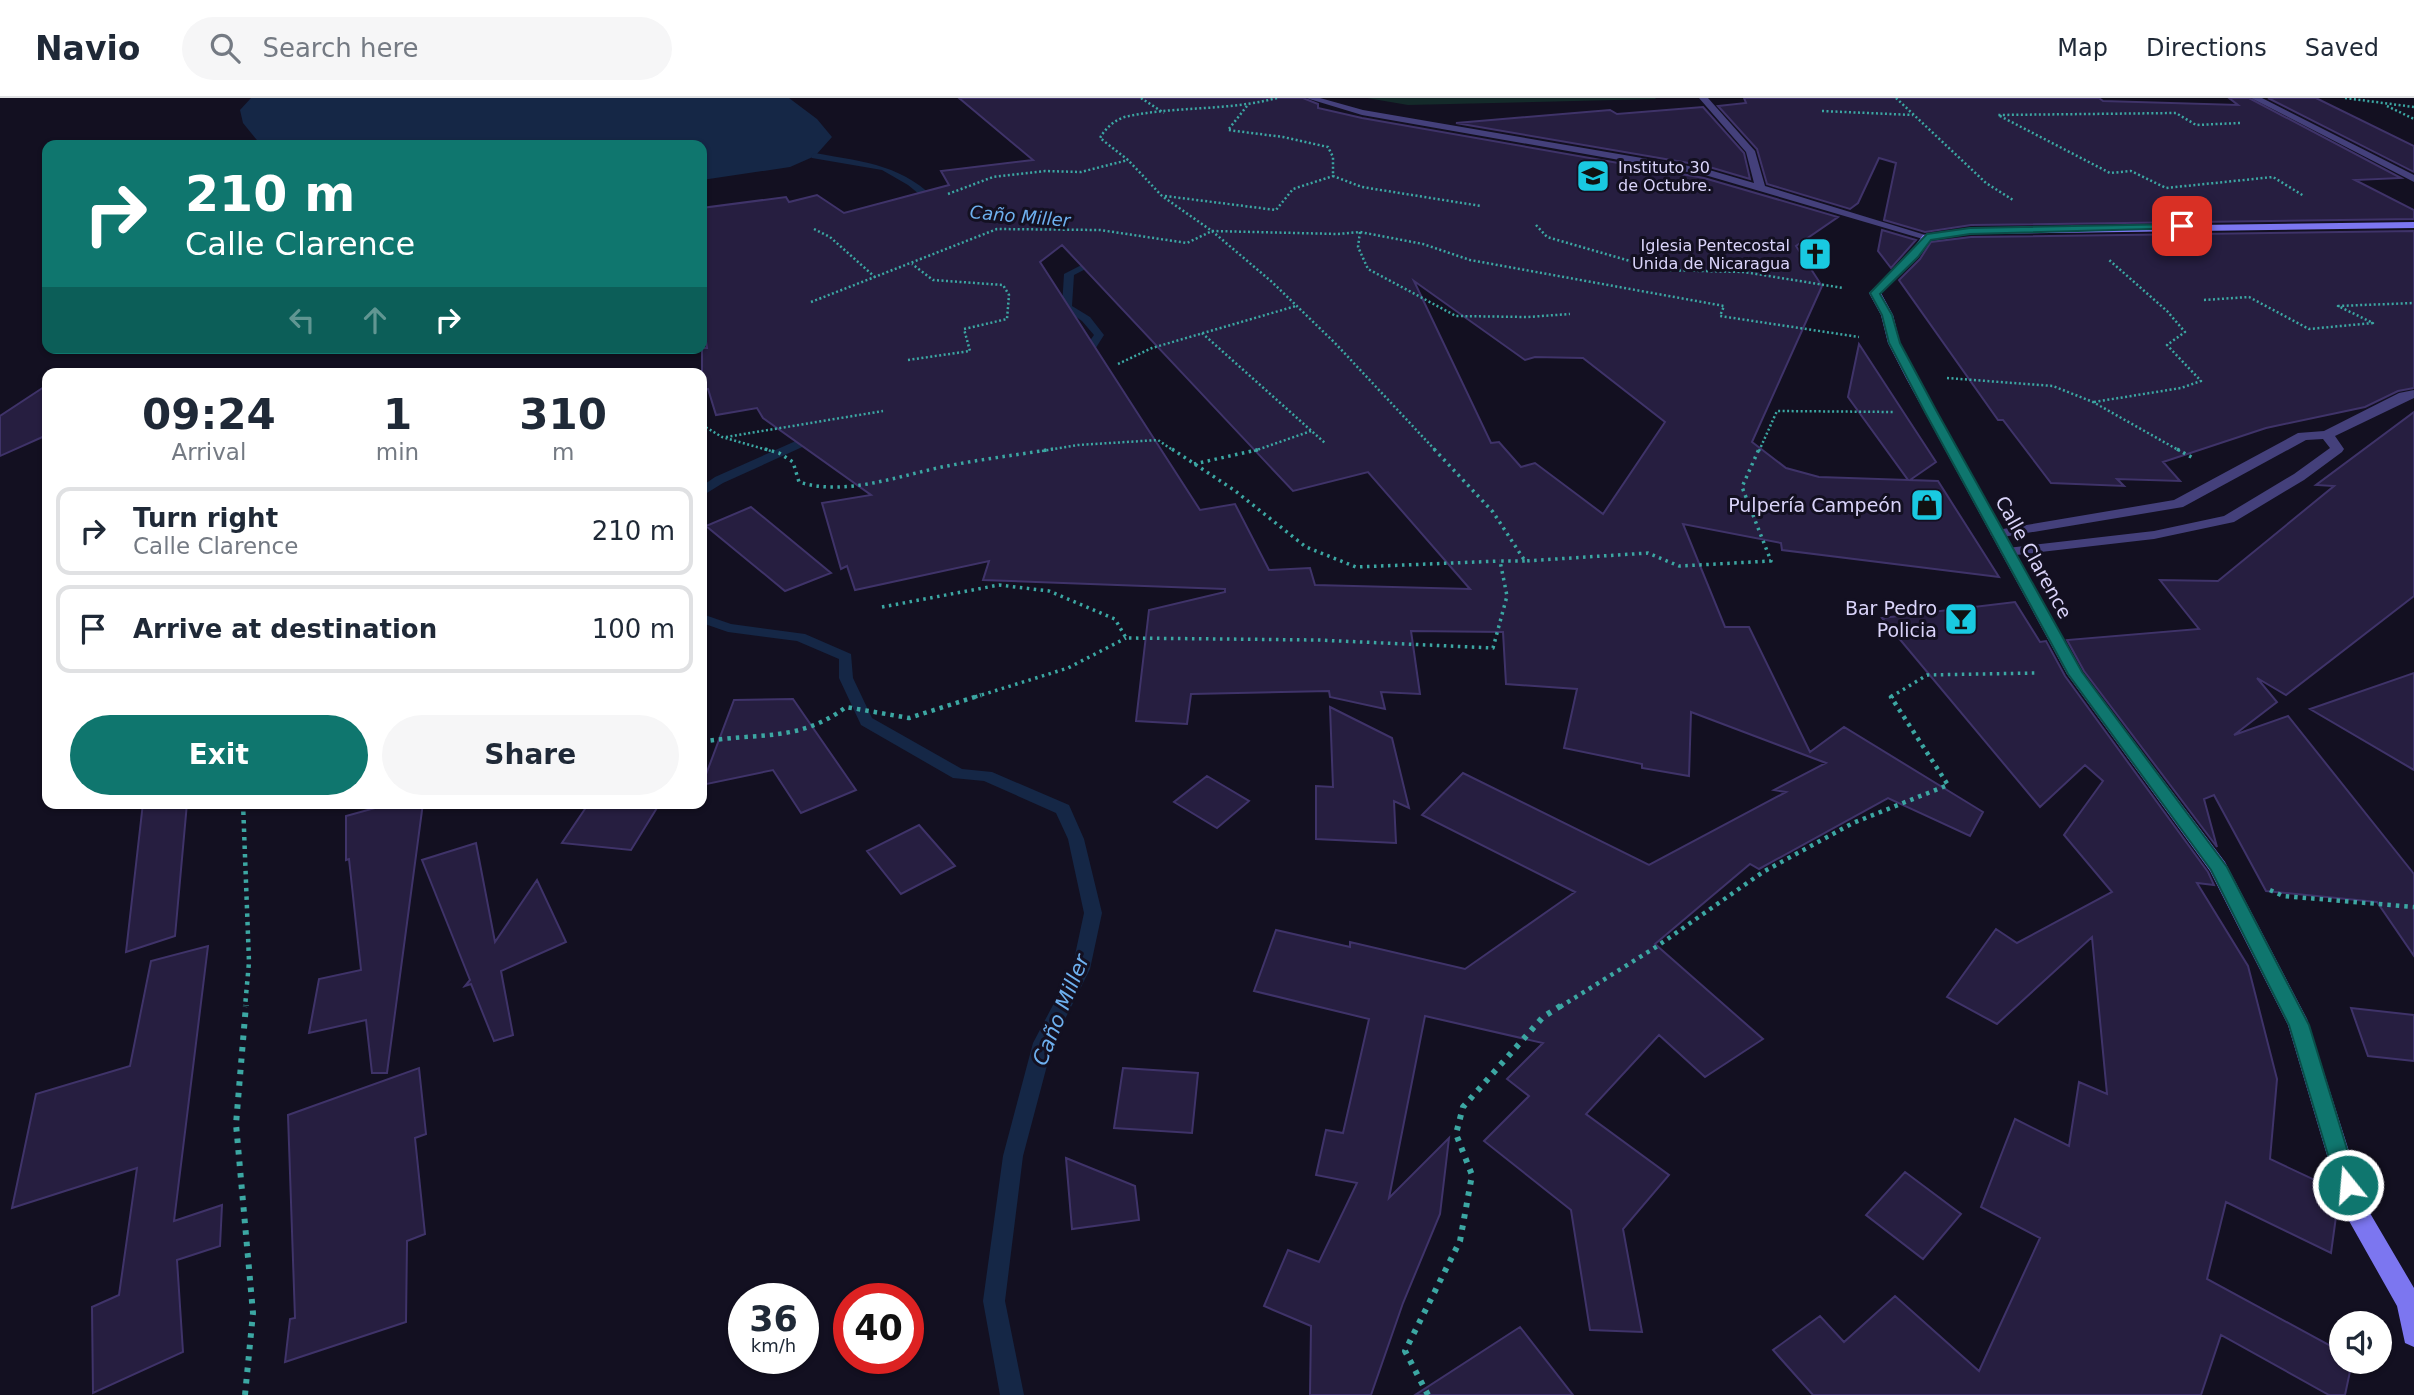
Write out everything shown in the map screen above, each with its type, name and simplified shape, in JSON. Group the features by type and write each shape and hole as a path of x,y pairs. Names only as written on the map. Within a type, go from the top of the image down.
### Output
{"street":[{"path":"1310,98 1362,112 1706,172 1927,237 1970,231 2057,228 2414,225"},
{"path":"1703,98 1750,151 1760,186"},
{"path":"2255,98 2414,179"},
{"path":"1875,293 1914,255 1927,237"},
{"name":"Calle Clarence","path":"1875,293 1887,315 1895,343 1913,378 2075,674 2218,867 2299,1025 2356,1212 2409,1303 2414,1334"},
{"path":"1997,534 2178,504 2303,436 2327,435 2403,396 2414,394"},
{"path":"2007,552 2154,535 2229,519 2300,477 2337,449 2327,435"}],"path":[{"path":"1141,98 1165,114"},
{"path":"1278,98 1248,106 1127,116 1105,128 1100,138 1128,160 1162,195 1212,231 1335,343 1493,512 1525,561"},
{"path":"1896,98 1986,183 2004,192 2039,224 2057,228"},
{"path":"2345,98 2414,107"},
{"path":"2383,104 2414,120"},
{"path":"1248,106 1228,130 1283,137 1328,148 1333,158 1334,176"},
{"path":"1822,111 1914,115"},
{"path":"2239,123 2196,125 2176,113 1998,116 2110,173 2131,171 2166,188 2273,177 2348,225"},
{"path":"948,194 993,177 1045,171 1081,172 1128,160"},
{"path":"1162,195 1276,210 1293,189 1334,176 1362,187 1481,206"},
{"path":"1536,225 1547,237 1661,270 1744,272 1875,293"},
{"path":"2072,228 2143,289 2185,332 2167,345 2202,381 2182,388 2093,402"},
{"path":"814,229 830,237 876,278"},
{"path":"811,302 997,229 1100,230 1187,243 1212,231 1338,234 1360,232 1423,244 1470,260 1724,306 1720,316 1895,343"},
{"path":"1360,232 1358,247 1368,268 1456,316 1528,317 1570,314"},
{"path":"908,360 970,351 964,329 1007,319 1009,295 1003,285 933,280 911,263"},
{"path":"2204,300 2249,297 2309,330 2373,323 2338,306 2414,303"},
{"path":"1118,364 1152,348 1296,306"},
{"path":"1201,333 1262,383 1325,443"},
{"path":"1913,378 1974,379 2053,386 2093,402 2228,477"},
{"path":"722,437 883,411"},
{"path":"707,428 722,437 779,453 793,462 799,482 815,487 876,482 946,466 1078,444 1158,440 1234,490 1306,547 1356,567 1525,561 1648,553 1679,566 1772,561 1742,487 1777,411 1931,412"},
{"path":"1193,464 1258,450 1311,431"},
{"path":"707,741 804,733 831,720 846,707 909,718 1068,668 1126,638 1318,640 1493,648 1507,596 1500,561"},
{"path":"882,607 999,584 1049,591 1115,619 1126,638"},
{"path":"1428,1395 1405,1351 1460,1241 1472,1175 1456,1134 1463,1108 1543,1017 1656,947 1763,872 1853,823 1948,785 1891,697 1927,676 2001,672 2075,674"},
{"path":"243,809 250,962 236,1124 253,1313 246,1395"},
{"path":"2218,867 2283,896 2414,906"}],"green space":[{"path":"1367,98 1655,98 1656,99 1408,105"}],"water":[{"path":"251,98 789,98 817,119 832,137 815,156 790,167 707,179 707,140 257,140 243,123 240,110"}],"building":[{"path":"959,98 1303,98 1318,104 1318,108 1362,118 1704,178 1838,217 1796,246 1822,286 1752,442 1786,468 1819,477 1908,480 1848,397 1859,344 1936,462 1910,480 1938,481 1999,577 1782,550 1781,543 1683,524 1725,627 1749,627 1810,752 1844,727 1983,812 1970,836 1888,798 1759,869 1750,864 1655,944 1763,1039 1705,1077 1659,1035 1586,1114 1669,1175 1623,1229 1642,1332 1590,1330 1571,1210 1484,1141 1529,1096 1507,1079 1543,1043 1425,1016 1389,1198 1449,1138 1440,1214 1403,1303 1371,1395 1310,1395 1311,1326 1264,1306 1288,1250 1319,1262 1357,1183 1316,1175 1326,1130 1343,1133 1369,1019 1254,991 1276,930 1350,947 1350,942 1465,969 1575,892 1422,815 1463,773 1649,865 1786,792 1774,790 1826,763 1691,712 1689,776 1642,768 1642,764 1564,748 1577,689 1506,684 1503,632 1411,631 1420,694 1381,692 1385,709 1330,697 1329,691 1191,694 1187,724 1136,721 1149,610 1225,592 1225,589 983,580 989,561 855,590 847,566 841,569 822,503 871,495 763,418 757,408 716,415 707,389 707,368 702,368 702,354 707,354 707,207 786,197 789,202 817,195 844,213 949,185 941,171 1033,160","holes":["1062,245 1293,491 1368,472 1470,589 1315,585 1310,568 1269,570 1235,504 1200,510 1040,262","1414,281 1525,360 1535,357 1583,358 1665,422 1603,514 1535,463 1521,467 1499,442 1491,443"]},
{"path":"1744,98 2099,98 2103,101 2238,105 2229,98 2249,98 2401,178 2355,180 2414,210 2414,219 1971,225 1925,232 1884,220 1896,163 1879,158 1858,203 1850,209 1767,184 1757,149 1718,106 1746,103"},
{"path":"2268,98 2316,98 2414,146 2414,172"},
{"path":"1703,107 1744,153 1750,179 1706,166 1456,123 1610,110 1617,114"},
{"path":"1882,230 1916,240 1891,268 1878,251"},
{"path":"2414,231 2414,388 2398,391 2365,407 2266,428 2163,462 2180,481 2117,479 2124,486 2051,483 2003,420 1998,420 1899,280 1920,259 1931,242 1971,237"},
{"path":"42,388 42,437 0,456 0,416"},
{"path":"2414,412 2414,596 2286,695 2257,678 2277,702 2234,735 2288,716 2414,874 2414,956 2377,902 2266,891 2214,795 2204,799 2217,847 2084,671 2067,640 2199,629 2160,580 2218,581 2334,486 2316,485"},
{"path":"751,507 831,573 785,591 707,526"},
{"path":"2015,602 2040,642 2046,641 2065,676 2208,872 2214,885 2197,883 2248,966 2277,1079 2270,1159 2334,1189 2338,1202 2331,1253 2226,1202 2207,1279 2329,1345 2329,1374 2349,1374 2345,1395 2329,1395 2221,1335 2201,1395 1813,1395 1773,1350 1820,1316 1844,1342 1895,1296 1979,1371 2040,1238 1981,1207 2015,1119 2069,1146 2079,1082 2107,1094 2092,937 1997,1024 1947,997 1996,929 2017,943 2112,892 2064,835 2103,781 2085,765 2040,807 1882,618"},
{"path":"2414,673 2414,770 2310,709"},
{"path":"793,699 856,790 801,813 773,770 707,784 707,772 734,700"},
{"path":"1330,707 1392,738 1409,808 1394,801 1396,843 1316,839 1316,786 1333,787"},
{"path":"1207,776 1249,801 1217,828 1174,802"},
{"path":"142,809 186,809 175,936 126,952"},
{"path":"371,809 422,809 387,1073 372,1073 366,1020 309,1033 319,979 361,970 349,859 346,860 346,816"},
{"path":"585,809 656,809 631,850 562,843"},
{"path":"919,825 955,866 901,894 867,851"},
{"path":"476,843 495,942 537,880 566,942 501,971 513,1035 494,1041 471,984 465,986 470,980 422,860"},
{"path":"208,946 174,1221 222,1205 220,1246 177,1260 183,1352 93,1393 92,1307 119,1295 137,1168 12,1208 36,1094 130,1066 151,961"},
{"path":"2351,1008 2414,1015 2414,1061 2368,1056"},
{"path":"419,1068 426,1134 415,1138 425,1234 407,1241 406,1322 285,1362 290,1319 295,1318 288,1115"},
{"path":"1123,1068 1198,1073 1192,1133 1114,1128"},
{"path":"1066,1158 1135,1186 1139,1220 1072,1229"},
{"path":"1905,1172 1961,1214 1923,1259 1866,1215"},
{"path":"1520,1327 1573,1395 1415,1395"}],"waterway":[{"name":"Caño Miller","path":"815,156 884,168 911,183 938,205"},
{"name":"Caño Miller","path":"1075,354 1088,352 1099,335 1086,319 1067,307 1069,274 1102,258"},
{"name":"Caño Miller","path":"707,488 719,480 816,436"},
{"name":"Caño Miller","path":"707,620 728,628 800,637 846,657 846,678 866,721 959,774 986,776 1063,809 1076,839 1093,913 1081,969 1043,1043 1013,1156 994,1301 1012,1395"}],"place":[{"name":"Instituto 30 de Octubre.","path":"1593,176"},
{"name":"Iglesia Pentecostal Unida de Nicaragua","path":"1815,254"},
{"name":"Pulpería Campeón","path":"1927,505"},
{"name":"Bar Pedro Policia","path":"1961,619"}],"route":[{"path":"2182,226 1970,231 1927,237 1914,255 1875,293 1887,315 1895,343 1931,412 2075,674 2218,867 2299,1025 2348,1185"}]}
